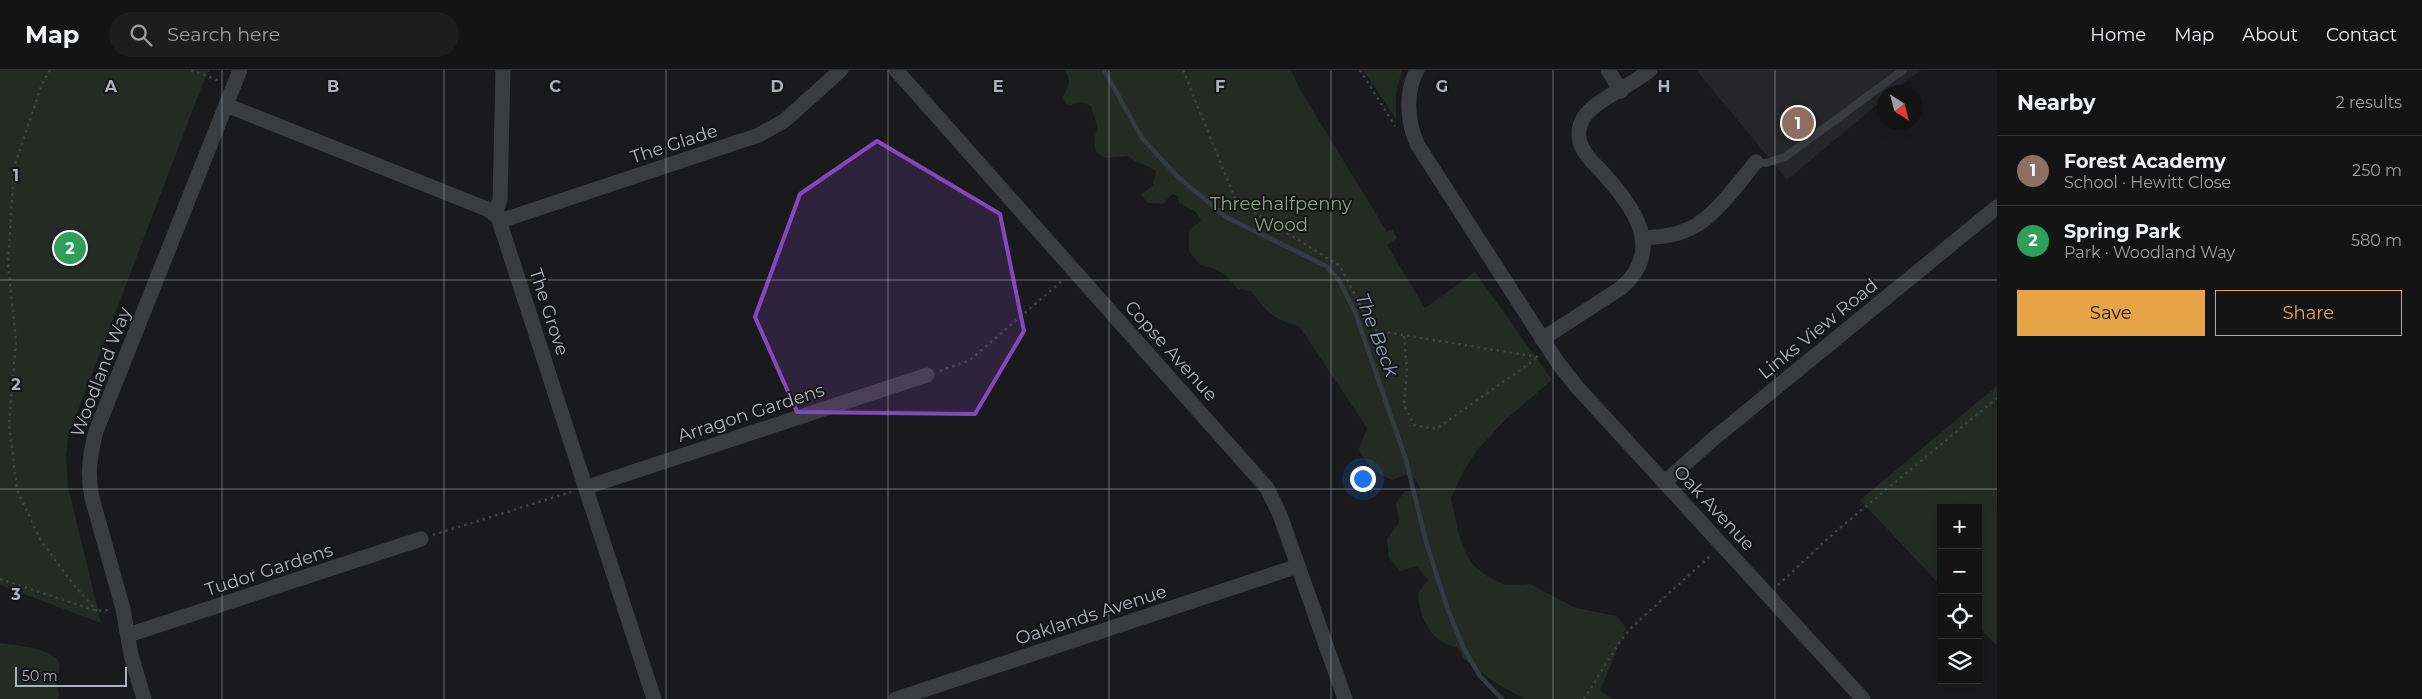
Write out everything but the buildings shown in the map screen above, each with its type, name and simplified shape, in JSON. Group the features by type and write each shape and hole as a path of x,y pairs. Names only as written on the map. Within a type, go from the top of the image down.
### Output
{"street":[{"name":"Woodland Way","path":"144,699 134,667 123,609 89,487 91,451 96,431 240,70"},
{"path":"226,105 498,217 503,70"},
{"name":"The Glade","path":"498,217 759,135 784,121 841,70"},
{"name":"Copse Avenue","path":"896,70 1268,488 1280,515 1345,699"},
{"path":"1416,140 1410,119 1409,97 1410,87 1417,70"},
{"path":"1608,70 1621,91"},
{"path":"1542,349 1630,280 1640,263 1643,247 1642,238 1630,206 1586,154 1579,135 1582,122 1590,110 1650,70"},
{"name":"Oak Avenue","path":"1416,140 1542,349 1863,699"},
{"path":"1642,238 1668,236 1693,228 1715,209 1756,162"},
{"name":"Links View Road","path":"1665,482 1712,440 1997,207"},
{"name":"The Grove","path":"498,217 587,487 654,699"},
{"name":"Arragon Gardens","path":"587,487 926,375"},
{"name":"Tudor Gardens","path":"128,635 421,539"},
{"name":"Oaklands Avenue","path":"896,699 1298,566"}],"lane":[{"path":"1756,162 1766,163 1785,157 1903,70"}],"path":[{"path":"50,70 42,84 14,167 8,264 16,341 9,425 17,490 33,524 57,563 97,611"},
{"path":"191,70 234,86"},
{"path":"1183,70 1236,201 1340,266 1373,330 1404,336 1542,349"},
{"path":"1360,70 1400,133 1416,140"},
{"path":"926,375 970,360 1074,270"},
{"path":"1404,336 1407,371 1404,405 1414,425 1436,429 1542,349"},
{"path":"1768,594 1836,532 1997,398"},
{"path":"421,539 587,487"},
{"path":"1584,699 1615,648 1632,627 1723,545"},
{"path":"0,579 97,611 123,609"}],"highlighted area":[{"path":"877,141 1000,214 1024,331 975,414 797,412 755,317 800,194"}],"shaded area":[{"path":"1696,70 1921,70 1902,85 1877,85 1877,105 1787,180"}],"green space":[{"path":"0,70 210,70 203,83 69,434 66,455 68,487 101,623 0,585"},
{"name":"Threehalfpenny Wood","path":"1064,70 1291,70 1299,88 1387,232 1392,229 1397,238 1387,245 1425,308 1475,272 1552,380 1506,419 1477,450 1463,472 1451,498 1459,535 1465,552 1474,566 1488,577 1505,585 1530,584 1576,608 1617,616 1626,628 1600,691 1613,699 1524,699 1493,681 1464,659 1458,648 1440,641 1434,635 1424,620 1419,603 1418,593 1428,580 1417,566 1400,571 1389,558 1387,539 1399,523 1396,503 1405,491 1421,490 1416,480 1406,475 1392,480 1368,464 1359,449 1367,428 1299,326 1276,318 1251,291 1238,289 1222,273 1200,265 1189,251 1189,230 1201,221 1196,212 1179,203 1178,196 1172,194 1163,204 1148,203 1141,195 1153,185 1156,171 1128,156 1106,158 1096,152 1094,138 1098,129 1091,106 1082,102 1069,105 1065,103 1063,97 1069,80"},
{"path":"1363,70 1402,70 1396,93 1396,119"},
{"path":"1997,386 1997,646 1982,630 1982,504 1937,504 1937,582 1860,500"},
{"path":"0,643 41,650 55,657 60,664 57,681 58,699 0,699"}],"waterway":[{"name":"The Beck","path":"1104,70 1142,138 1178,177 1226,217 1326,266 1339,280 1355,312 1406,460 1426,542 1448,610 1464,649 1480,676 1502,699"}],"place":[{"name":"Forest Academy","path":"1798,123"},
{"name":"Spring Park","path":"70,248"}]}
